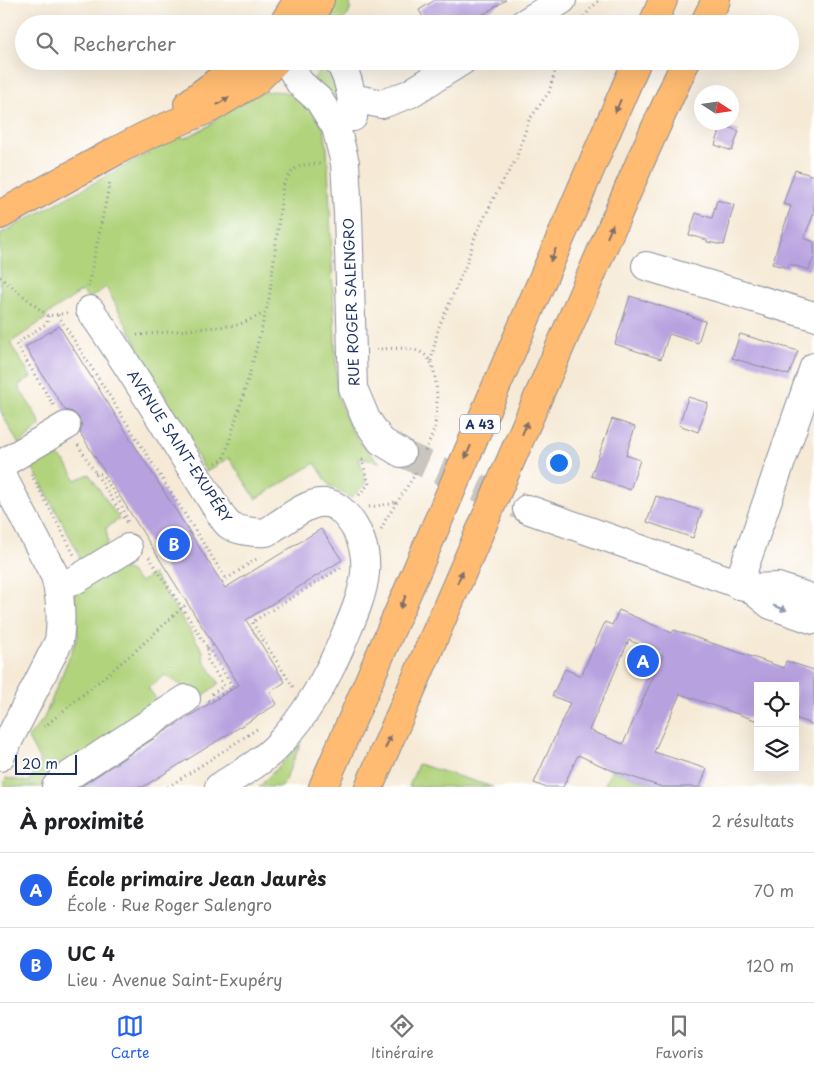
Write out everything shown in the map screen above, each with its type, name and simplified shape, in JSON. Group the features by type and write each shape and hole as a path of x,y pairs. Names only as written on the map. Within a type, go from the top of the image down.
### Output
{"main road":[{"path":"299,15 320,0"},
{"path":"657,15 664,0"},
{"path":"706,15 711,0"},
{"path":"708,15 716,0"},
{"name":"A 43","path":"323,787 633,70"},
{"name":"A 43","path":"369,787 636,171 682,70"},
{"path":"0,215 146,135 250,71"}],"street":[{"path":"538,15 562,0"},
{"name":"RUE ROGER SALENGRO","path":"345,70 350,85 345,163 353,388 366,419 382,441 414,459"},
{"path":"347,116 375,118 394,109 409,94 448,70"},
{"name":"RUE ROGER SALENGRO","path":"250,71 274,79 295,72 319,100 347,116"},
{"path":"646,266 814,316"},
{"name":"AVENUE SAINT-EXUPÉRY","path":"90,310 110,338 195,474 230,526 238,530 266,532 307,506 316,503 346,508"},
{"path":"744,586 814,367"},
{"path":"10,459 66,426"},
{"path":"0,472 55,576 61,610 61,626 58,641 0,756"},
{"path":"218,787 264,759 277,747 310,705 336,659 356,610 365,572 364,553 360,536 346,508"},
{"path":"527,509 744,586 771,605 814,620"},
{"path":"58,587 136,549"},
{"path":"744,586 778,586 814,599"},
{"path":"58,784 198,700"}],"path":[{"path":"585,15 599,0"},
{"path":"431,361 438,329 466,265 476,234 516,159 530,120 549,92 555,70"},
{"path":"0,277 48,316 90,310 87,301 87,291 116,151"},
{"path":"195,474 224,458 252,366 269,300 283,186 290,172 302,164 345,163"},
{"path":"110,338 238,325 266,313"},
{"path":"58,315 226,579"},
{"path":"48,316 47,323 16,344 66,426 95,473 122,516 128,526 126,514 102,474 95,473"},
{"path":"351,349 406,349 417,351 425,355 431,361 434,368 437,393 434,430 414,459 414,476 386,519 380,533"},
{"path":"10,459 66,539 76,560"},
{"path":"346,508 369,484 362,460 369,462"},
{"path":"346,508 379,506 398,501"},
{"path":"136,549 183,607"},
{"path":"297,694 251,623 348,564"},
{"path":"38,733 133,653 187,604"},
{"path":"198,700 232,686 208,648 213,645"},
{"path":"168,787 262,726 277,747"},
{"path":"0,756 40,764 58,784"}],"green space":[{"path":"335,0 350,0 348,15 332,15"},
{"path":"320,70 333,70 342,110 313,80"},
{"path":"272,91 285,92 299,99 309,108 324,129 329,187 337,392 352,431 364,447 380,462 359,458 366,483 351,498 330,486 315,463 256,499 229,458 206,472 106,287 89,299 82,291 10,343 31,377 18,386 39,420 40,426 19,445 0,410 0,234 178,137 186,138 213,123 215,118 260,93"},
{"path":"44,453 61,458 76,480 89,474 119,519 106,528 108,542 106,547 82,567 77,550 29,461"},
{"path":"114,568 129,571 140,582 153,574 203,651 204,660 219,683 197,701 190,691 165,675 148,688 163,707 66,787 4,787 6,778 29,782 40,761 28,738 44,718 78,636 74,592"},
{"path":"301,743 282,787 259,787"},
{"path":"418,764 428,767 493,787 409,787"},
{"path":"611,770 662,787 604,787"}],"building":[{"path":"435,0 506,0 482,15 422,15 419,10"},
{"path":"720,130 739,131 732,151 715,145"},
{"path":"795,170 814,176 814,213 804,238 814,242 814,256 809,270 789,264 788,268 772,264 791,206 783,204"},
{"path":"717,200 734,205 724,245 707,242 707,240 689,235 696,213 712,218"},
{"path":"630,296 705,321 698,343 669,334 661,359 615,344"},
{"path":"59,326 225,588 321,529 342,560 246,620 285,682 270,692 277,704 143,787 80,787 239,685 80,433 82,425 79,418 73,412 65,410 25,347"},
{"path":"740,334 798,351 789,375 732,358"},
{"path":"688,397 708,403 698,432 679,425"},
{"path":"612,419 635,427 626,455 640,460 630,490 591,476"},
{"path":"656,496 702,511 693,538 647,522"},
{"path":"619,610 672,633 674,630 784,668 786,661 814,670 814,725 799,719 799,682 754,682 754,720 680,694 654,752 707,769 700,787 662,787 611,770 578,755 563,787 544,787 534,783 570,703 552,696 565,669 581,676 605,622 612,625","holes":["629,640 663,655 623,744 589,730"]}],"tunnel":[{"path":"401,453 527,509"}],"place":[{"name":"UC 4","path":"174,544"},
{"name":"École primaire Jean Jaurès","path":"643,661"}]}
